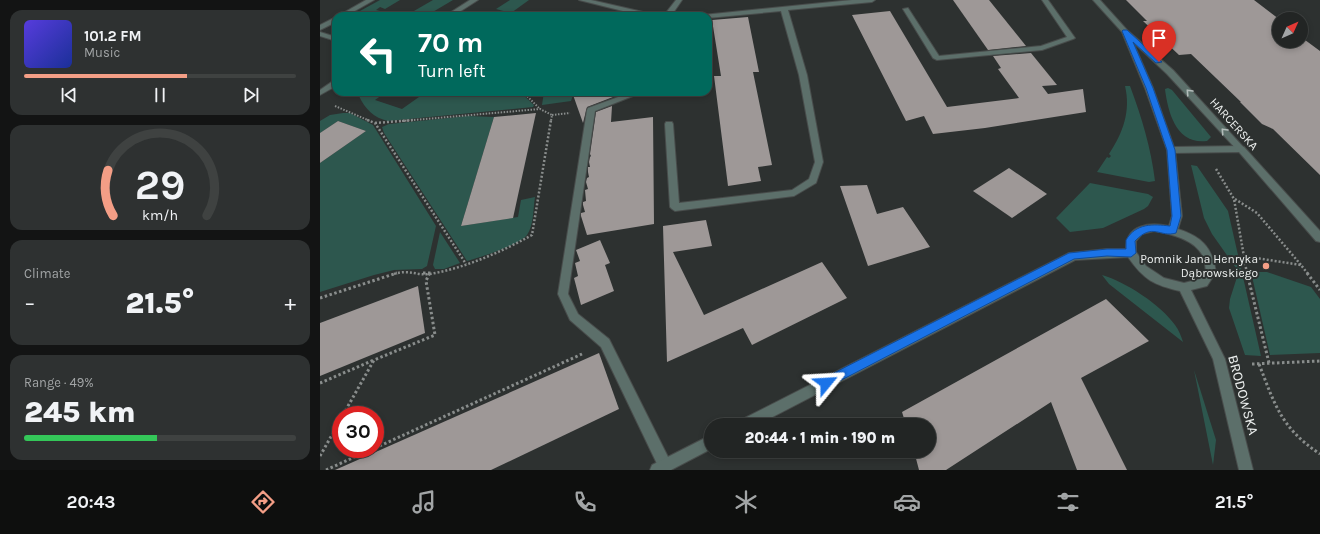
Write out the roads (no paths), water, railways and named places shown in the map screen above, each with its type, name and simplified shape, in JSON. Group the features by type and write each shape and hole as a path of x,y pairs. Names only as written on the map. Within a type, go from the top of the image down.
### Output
{"street":[{"path":"348,12 371,0"},
{"path":"455,12 475,0"},
{"path":"582,0 631,12"},
{"path":"611,7 620,0"},
{"path":"670,12 679,0"},
{"path":"712,15 872,0"},
{"path":"906,9 937,58 1042,48 1071,38 1045,0"},
{"name":"HARCERSKA","path":"1096,0 1125,31 1170,72 1320,238"},
{"path":"669,124 675,207 794,193 813,181 819,162 803,75 784,9"},
{"path":"320,28 332,21"},
{"path":"1125,31 1149,88 1171,150 1176,216 1173,230"},
{"path":"320,34 332,38"},
{"path":"320,93 332,86"},
{"path":"628,96 591,110 564,294 574,317 605,343 661,468 704,446"},
{"path":"1171,150 1241,149"},
{"path":"1154,227 1173,230 1194,241 1208,256 1211,272 1203,283 1184,287 1162,282 1142,269 1131,253 1131,240 1139,231 1154,227"},
{"path":"758,418 1073,256 1107,253 1131,253"},
{"name":"BRODOWSKA","path":"1184,287 1219,359 1246,470"}],"place":[{"name":"Pomnik Jana Henryka Dąbrowskiego","path":"1266,266"}]}
